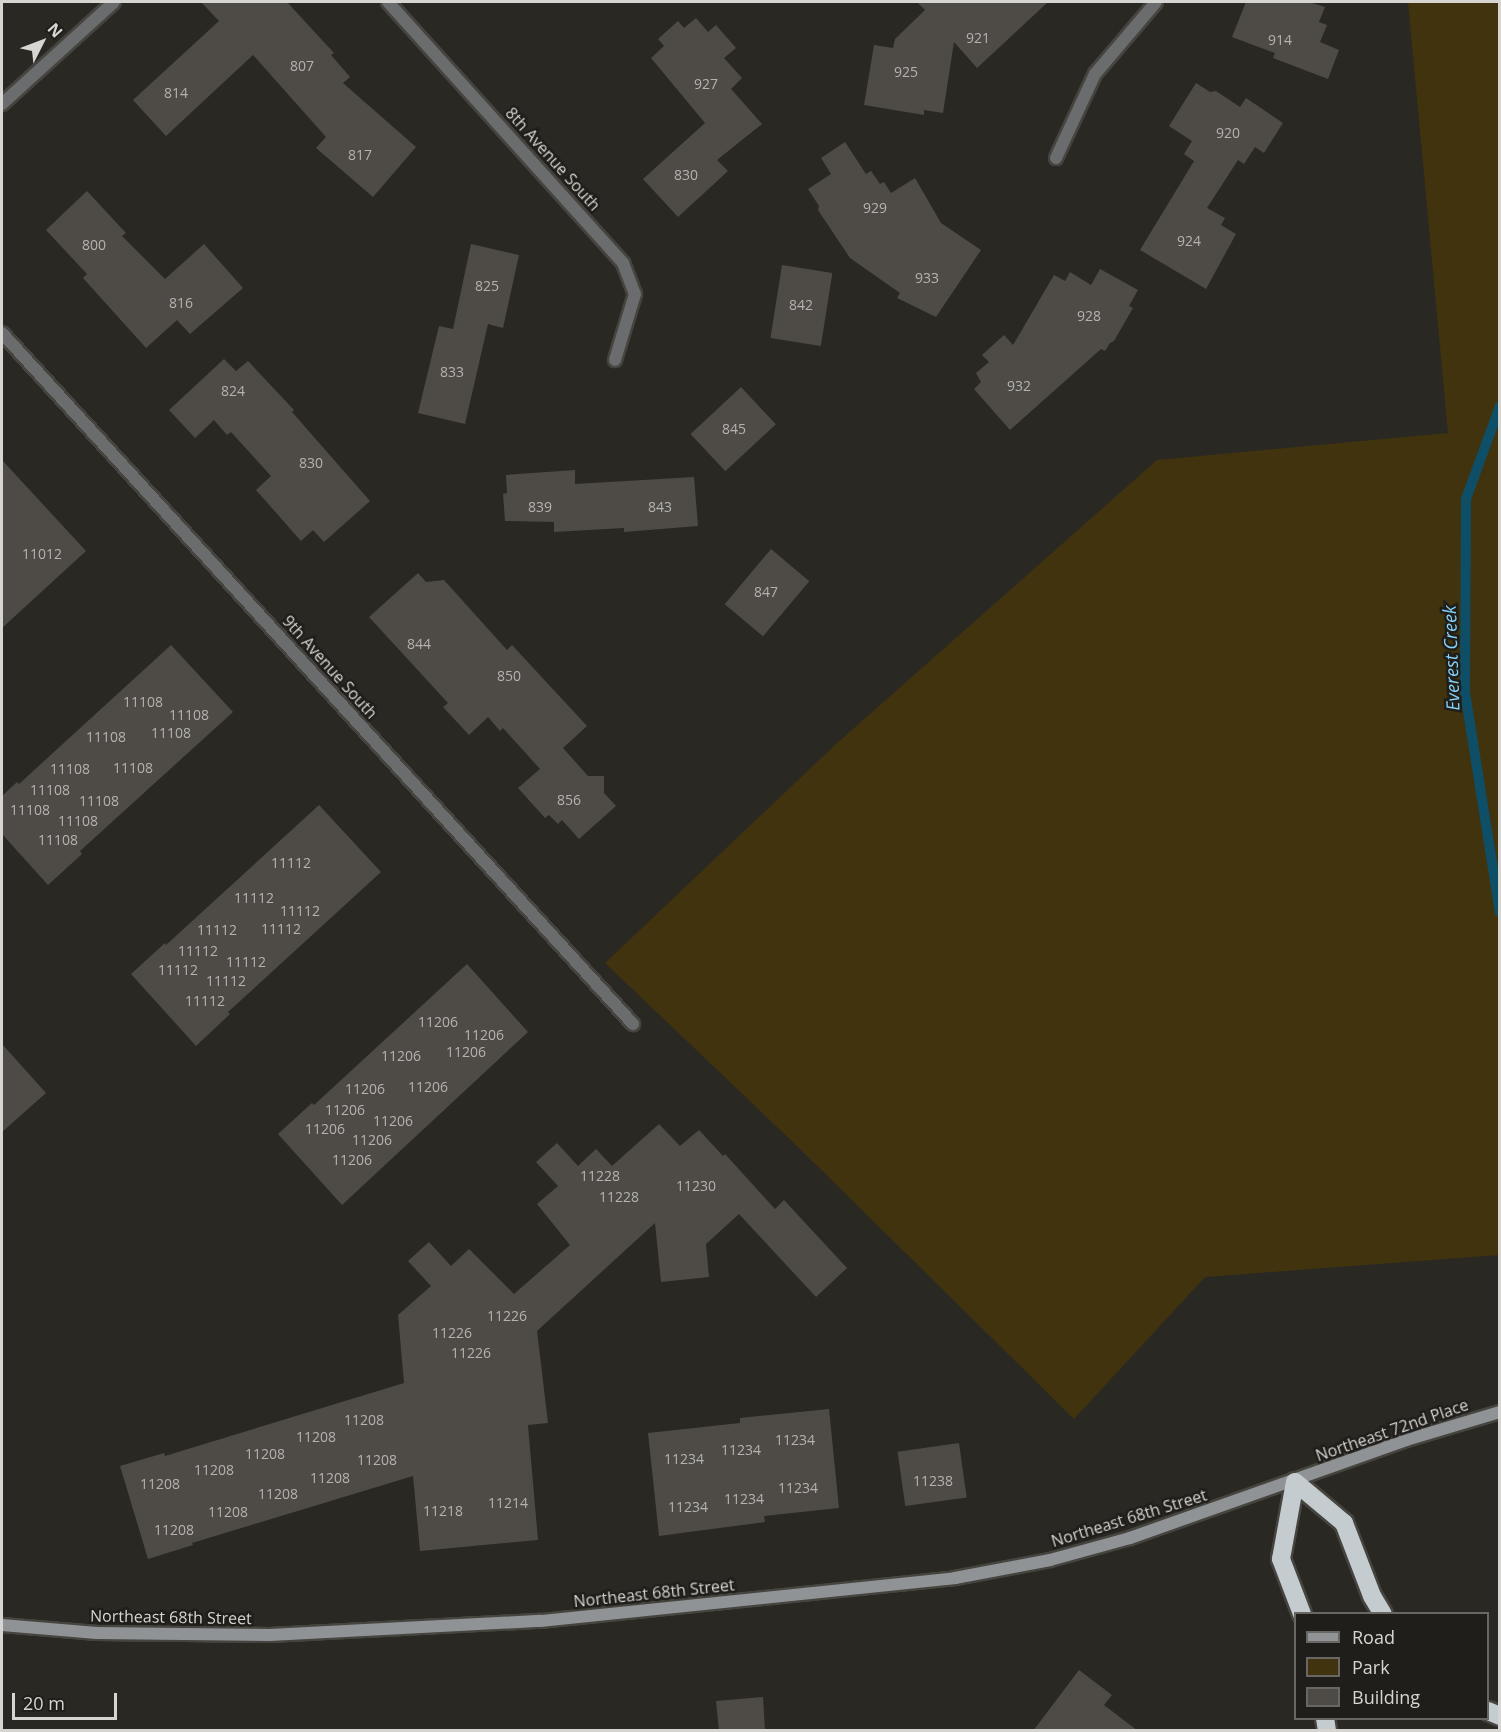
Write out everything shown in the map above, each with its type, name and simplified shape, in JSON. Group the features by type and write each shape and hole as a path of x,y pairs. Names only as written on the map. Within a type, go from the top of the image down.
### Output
{"highway":[{"path":"1301,1612 1281,1558 1295,1482 1344,1523 1372,1596 1382,1612"}],"main road":[{"name":"Northeast 72nd Place","path":"1295,1482 1406,1440 1500,1412"},
{"name":"Northeast 68th Street","path":"2,1625 97,1633 270,1635 541,1622 955,1578 1050,1560 1130,1538 1295,1482"}],"street":[{"path":"2,104 114,2"},
{"name":"8th Avenue South","path":"388,2 623,263 634,294 615,360"},
{"path":"1056,158 1095,74 1156,2"},
{"name":"9th Avenue South","path":"2,333 633,1024"}],"green space":[{"path":"1408,2 1499,2 1499,1255 1205,1277 1074,1419 797,1146 605,963 836,744 1157,460 1448,433"}],"building":[{"path":"201,2 287,2 334,53 331,55 350,77 343,83 416,147 373,197 316,148 326,137 253,55 166,136 133,100 219,21"},
{"path":"917,2 1048,2 977,68 954,42 943,113 924,110 924,115 864,105 874,45 893,48 895,39 925,10"},
{"path":"1246,2 1309,2 1325,7 1319,22 1327,25 1320,42 1339,50 1328,79 1273,58 1275,53 1232,37"},
{"path":"696,18 708,32 716,25 736,48 724,58 742,78 731,89 762,124 717,160 728,171 678,217 643,179 705,123 651,58 664,46 658,39 678,21 684,28"},
{"path":"1196,83 1210,92 1216,91 1240,107 1246,98 1283,123 1264,153 1255,147 1244,164 1238,160 1207,208 1225,218 1221,225 1236,234 1206,289 1140,250 1194,161 1184,154 1192,141 1169,126"},
{"path":"845,142 866,174 871,171 880,184 884,182 891,193 915,178 941,223 981,250 936,317 897,298 900,293 850,258 818,210 819,206 808,189 831,174 821,158"},
{"path":"87,191 126,233 122,236 165,279 204,244 243,288 190,334 177,320 146,348 83,278 87,274 46,230"},
{"path":"471,244 519,255 503,328 488,324 465,424 418,413 439,326 453,329"},
{"path":"782,265 832,273 821,346 770,338"},
{"path":"1100,269 1138,290 1129,306 1133,308 1114,341 1105,351 1101,349 1010,430 974,389 981,382 976,373 989,362 982,355 1004,335 1013,345 1054,275 1065,281 1070,272 1091,285"},
{"path":"224,359 236,371 248,361 294,410 292,412 370,501 324,542 313,530 301,541 256,490 271,476 231,432 227,435 214,420 195,438 169,410"},
{"path":"741,387 776,424 725,471 691,434"},
{"path":"2,460 86,551 2,628"},
{"path":"575,470 575,484 694,477 698,526 624,532 624,528 554,532 554,522 505,521 503,494 507,493 506,475"},
{"path":"771,549 809,581 763,636 725,604"},
{"path":"418,573 426,582 444,580 507,650 512,645 587,726 563,748 588,776 604,776 604,793 616,806 579,839 562,820 558,824 549,815 545,818 518,788 540,769 503,728 500,731 488,717 469,735 443,707 448,703 369,617"},
{"path":"171,645 233,712 80,851 82,854 48,885 2,834 2,796 17,782 19,784"},
{"path":"319,805 381,872 228,1012 230,1014 196,1046 131,974 165,943 166,945"},
{"path":"467,964 528,1032 342,1205 278,1134 312,1103 314,1105"},
{"path":"2,1044 46,1093 2,1132"},
{"path":"659,1124 680,1146 699,1130 723,1156 725,1154 775,1209 784,1200 847,1268 816,1297 739,1214 706,1244 709,1277 661,1282 655,1223 537,1331 548,1423 528,1425 538,1540 420,1551 413,1476 192,1543 193,1545 148,1559 120,1466 164,1453 165,1456 404,1383 398,1315 431,1286 408,1261 429,1242 451,1266 469,1249 514,1294 570,1245 537,1204 558,1186 536,1162 557,1143 578,1166 596,1149 612,1166"},
{"path":"829,1409 839,1508 764,1516 765,1522 659,1536 648,1433 740,1423 740,1418"},
{"path":"959,1443 967,1497 905,1506 898,1452"},
{"path":"1079,1670 1112,1695 1104,1705 1138,1731 1033,1731"},
{"path":"763,1697 765,1731 719,1731 716,1701"}],"waterway":[{"name":"Everest Creek","path":"1500,406 1466,499 1465,692 1500,912"}]}
